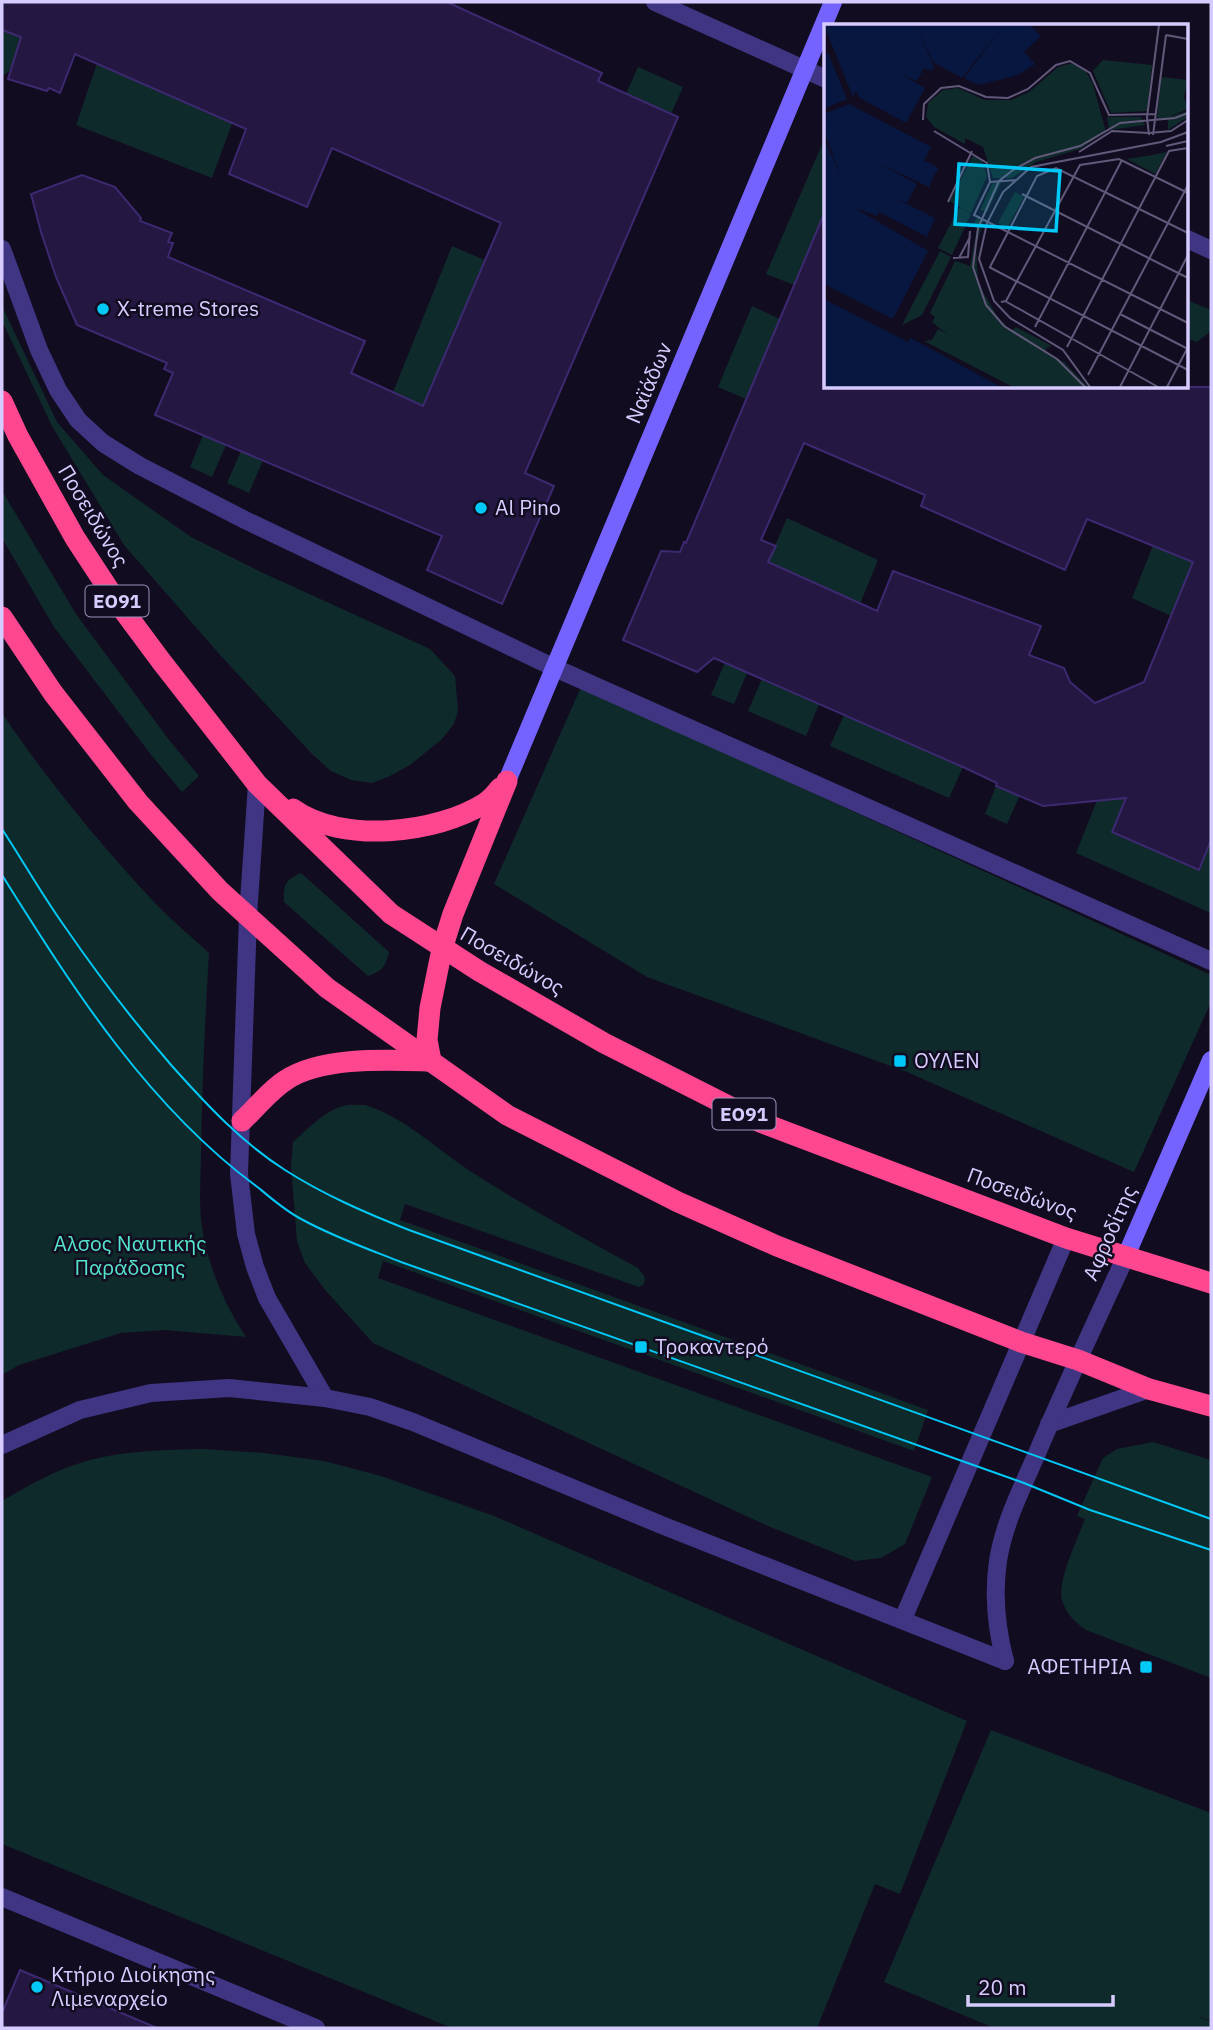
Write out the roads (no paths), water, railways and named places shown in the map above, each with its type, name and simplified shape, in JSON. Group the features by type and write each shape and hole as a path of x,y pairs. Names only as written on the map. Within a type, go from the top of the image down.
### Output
{"highway":[{"name":"Ποσειδώνος","path":"2,401 18,436 75,538 115,599 161,661 257,784 391,914 442,948 604,1043 760,1122 1066,1238 1211,1283"},
{"path":"2,617 53,692 138,802 220,891 327,988 507,1115 678,1202 777,1246 1021,1342 1078,1360 1149,1389 1211,1406"},
{"path":"257,784 320,824 377,832 434,824 461,815 487,802 507,781"},
{"path":"431,1061 426,1040 442,948 507,781"},
{"path":"242,1121 284,1081 300,1072 341,1063 431,1061"}],"street":[{"path":"655,2 824,78"},
{"name":"Ναϊάδων","path":"507,781 833,2"},
{"path":"1188,239 1211,250"},
{"path":"2,249 39,351 58,390 78,421 103,443 140,466 247,521 555,668 1211,961"},
{"path":"257,784 248,916 239,1174 241,1201 246,1234 267,1298 325,1398"},
{"name":"Αφροδίτης","path":"903,1619 1005,1661 995,1611 998,1560 1004,1535 1049,1424 1211,1060"},
{"path":"2,1445 80,1410 150,1393 229,1388 325,1398 370,1407 412,1422 664,1527 903,1619 1066,1238"},
{"path":"1049,1424 1149,1389"},
{"path":"2,1897 316,2028"}],"tram line":[{"path":"2,829 48,903 158,1049 239,1135 269,1159 315,1188 409,1230 1211,1519"},
{"path":"2,875 86,1004 149,1084 183,1122 220,1157 297,1217 401,1262 1024,1483 1090,1510 1211,1550"}],"place":[{"name":"X-treme Stores","path":"103,309"},
{"name":"Al Pino","path":"481,508"},
{"name":"ΟΥΛΕΝ","path":"900,1061"},
{"name":"Τροκαντερό","path":"641,1347"},
{"name":"ΑΦΕΤΗΡΙΑ","path":"1146,1667"},
{"name":"Κτήριο Διοίκησης Λιμεναρχείο","path":"37,1987"}],"park label":[{"name":"Αλσος Ναυτικής Παράδοσης","path":"130,1256"}]}
